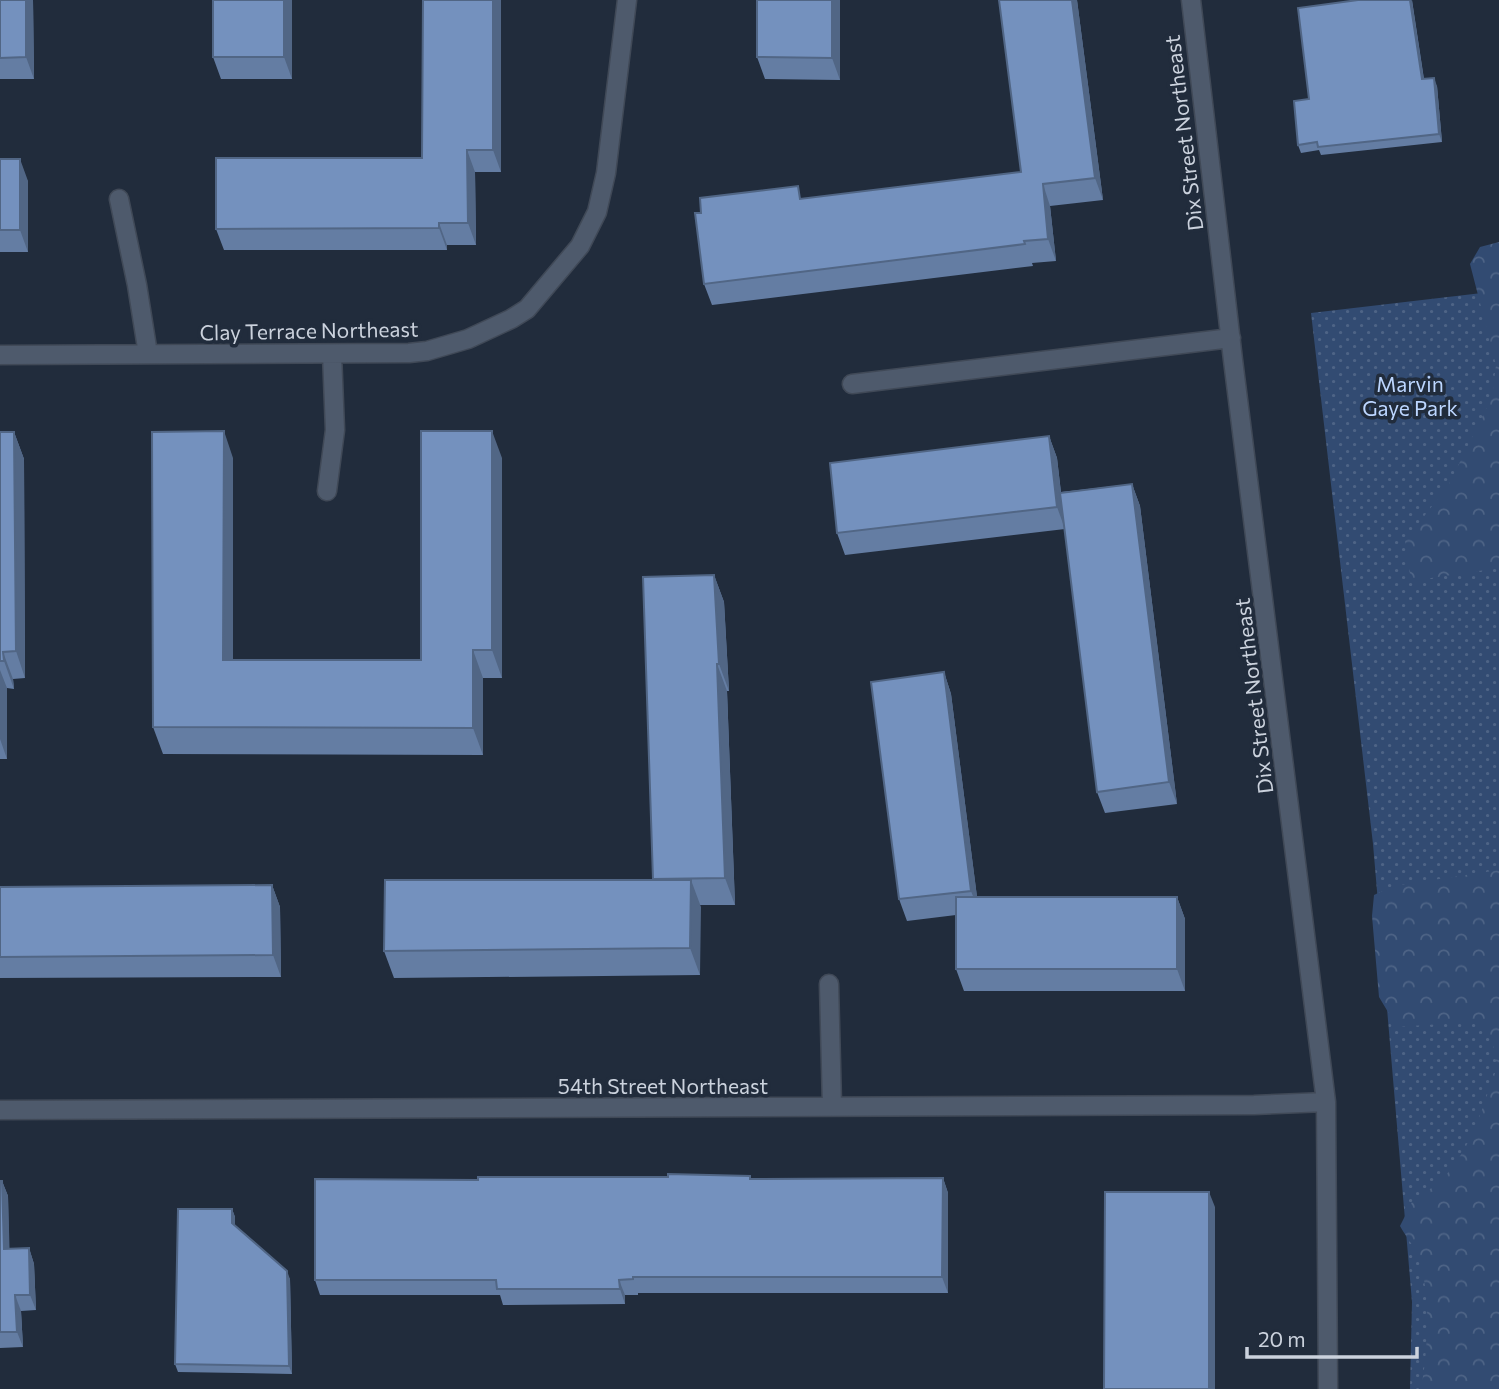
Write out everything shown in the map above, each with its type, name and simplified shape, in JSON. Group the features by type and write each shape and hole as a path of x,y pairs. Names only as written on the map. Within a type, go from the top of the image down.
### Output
{"street":[{"name":"Clay Terrace Northeast","path":"0,355 391,354 427,351 490,331 527,309 568,262 590,229 606,173 627,0"},
{"name":"Dix Street Northeast","path":"1191,0 1326,1102 1328,1389"},
{"path":"119,199 148,354"},
{"path":"852,384 1231,338"},
{"path":"327,491 335,430 332,354"},
{"path":"829,984 832,1107"},
{"name":"54th Street Northeast","path":"0,1111 1254,1105 1326,1102"}],"green space":[{"path":"1499,242 1499,568 1411,581 1405,541 1449,484 1492,397 1496,365 1470,264 1480,247"},
{"name":"Marvin Gaye Park","path":"1499,291 1499,1389 1410,1389 1412,1302 1373,844 1311,313"},
{"path":"1499,870 1499,1382 1496,1389 1421,1389 1427,1339 1425,1285 1417,1254 1400,1226 1414,1198 1441,1180 1462,1154 1483,1108 1496,1069 1496,1060 1482,1021 1397,1027 1379,997 1372,916 1374,895 1393,886"}],"building":[{"path":"0,0 26,0 26,57 0,58"},
{"path":"213,0 284,0 284,57 213,57"},
{"path":"423,0 493,0 493,150 467,150 468,223 439,223 439,228 216,229 216,158 422,158"},
{"path":"757,0 832,0 832,58 757,57"},
{"path":"999,0 1072,0 1095,178 1043,184 1048,239 704,284 695,213 701,213 700,198 798,186 800,199 1021,172"},
{"path":"1358,0 1410,0 1422,79 1434,78 1439,134 1318,147 1317,142 1298,145 1294,101 1309,99 1298,8"},
{"path":"0,159 20,159 20,230 0,230"},
{"path":"224,431 223,660 421,660 421,431 492,431 492,650 473,650 473,728 153,727 152,432"},
{"path":"0,432 14,432 16,651 3,652 4,661 0,661"},
{"path":"1049,436 1057,507 837,533 830,463"},
{"path":"1132,484 1169,782 1097,792 1060,493"},
{"path":"714,575 725,878 653,879 643,577"},
{"path":"944,672 971,891 899,899 871,682"},
{"path":"385,880 691,880 690,948 384,951"},
{"path":"272,885 273,955 0,957 0,887"},
{"path":"956,897 1177,897 1177,969 956,969"},
{"path":"668,1174 750,1176 750,1179 943,1178 942,1277 633,1277 619,1280 620,1289 497,1289 496,1280 315,1280 315,1179 478,1180 478,1177 668,1177"},
{"path":"0,1181 4,1249 29,1248 30,1295 15,1295 17,1332 0,1332"},
{"path":"1105,1192 1209,1192 1209,1389 1104,1389"},
{"path":"178,1209 232,1209 232,1223 287,1271 289,1366 175,1364"}]}
